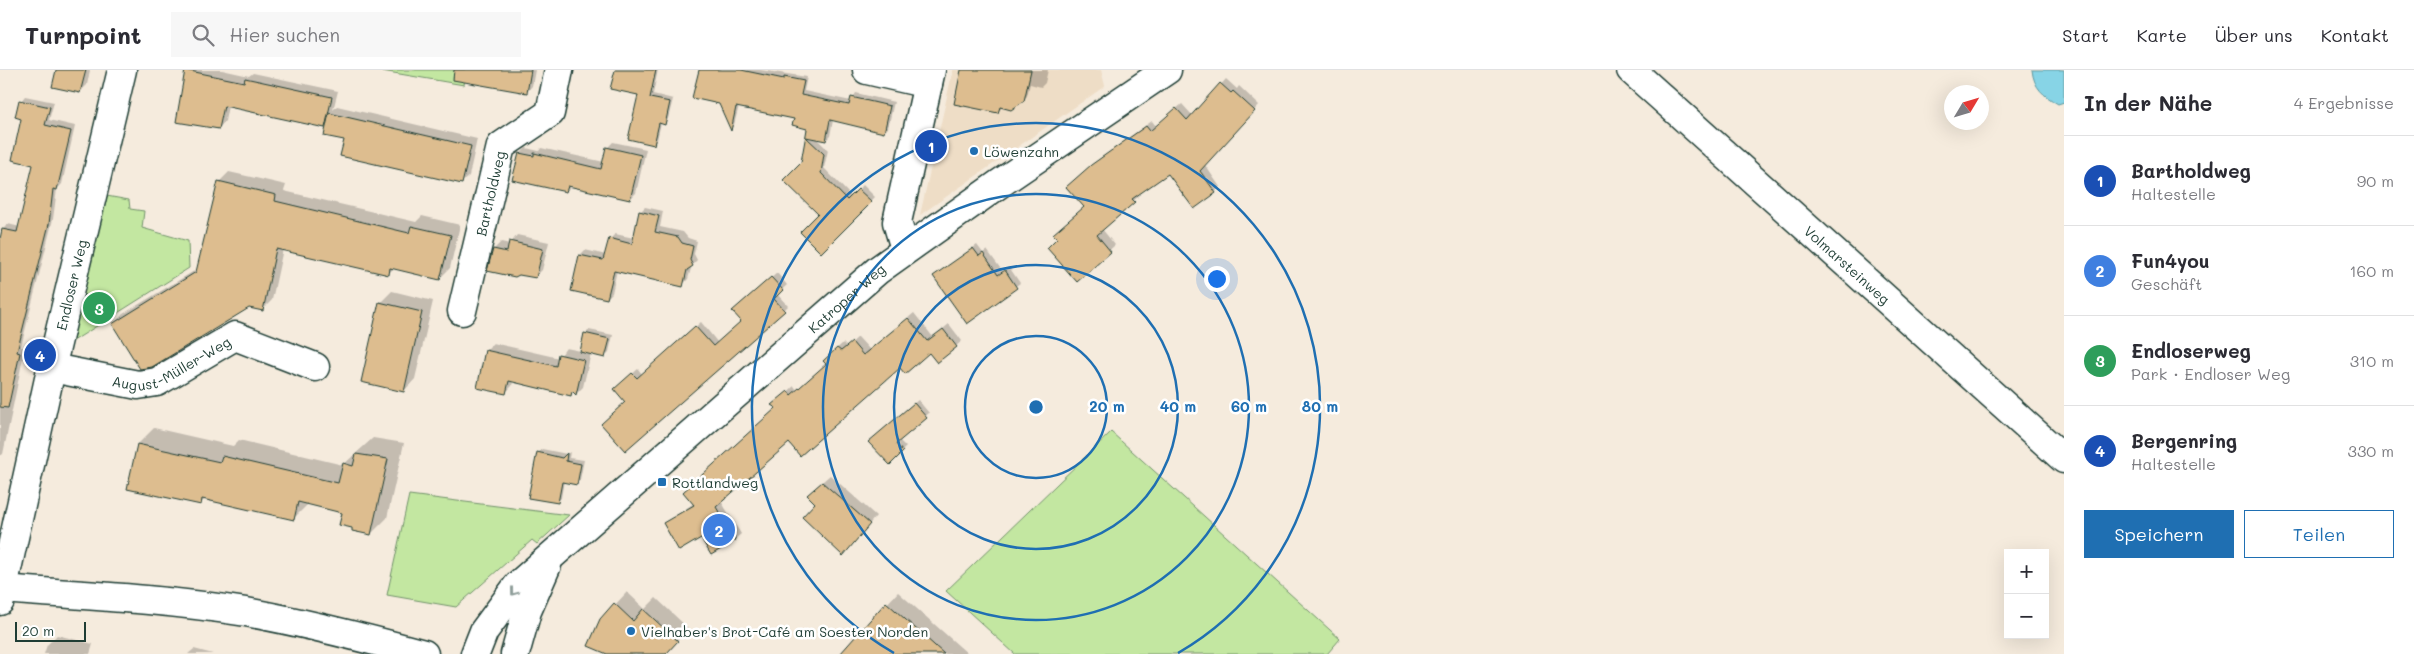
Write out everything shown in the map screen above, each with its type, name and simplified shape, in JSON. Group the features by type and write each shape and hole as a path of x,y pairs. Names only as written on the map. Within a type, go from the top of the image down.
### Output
{"street":[{"name":"Endloser Weg","path":"1,593 122,70"},
{"name":"Bartholdweg","path":"462,311 500,146 550,113 559,70"},
{"path":"867,70 930,77 897,222 905,249"},
{"name":"Katroper Weg","path":"475,654 484,631 518,585 878,270 905,249 1166,70"},
{"name":"Volmarsteinweg","path":"1631,70 2064,460"},
{"name":"August-Müller-Weg","path":"52,368 138,385 157,382 235,336 316,367"},
{"name":"Katroper Weg","path":"515,654 527,611 549,559"},
{"path":"1,593 121,597 245,612 349,633 424,654"}],"shaded area":[{"name":"Löwenzahn","path":"953,70 1101,70 1105,86 920,215"}],"green space":[{"path":"376,70 466,70 464,85"},
{"path":"101,195 129,200 130,209 144,211 142,228 188,241 189,268 62,348"},
{"path":"1111,432 1340,639 1327,654 1015,654 946,591"},
{"path":"409,495 569,515 537,544 532,540 456,607 387,595"}],"water":[{"path":"2032,70 2064,70 2064,102 2058,104 2044,94 2035,82"}],"building":[{"path":"56,70 86,70 80,93 52,87"},
{"path":"185,70 244,82 245,78 332,97 325,128 224,106 219,129 176,122"},
{"path":"454,70 531,70 527,93 453,80"},
{"path":"615,70 656,70 650,98 670,102 665,125 659,123 654,145 628,139 638,95 610,89"},
{"path":"699,70 741,70 784,79 784,77 804,81 801,95 849,105 851,97 890,106 884,133 830,120 826,141 806,137 824,154 821,173 847,200 858,189 872,202 821,253 800,232 818,214 783,180 801,162 807,129 792,125 794,119 736,107 731,131 719,104 692,98"},
{"path":"961,70 1031,70 1024,101 1011,110 1000,107 998,113 954,104"},
{"path":"1220,83 1231,93 1233,91 1255,111 1200,171 1216,193 1194,209 1168,174 1132,199 1135,202 1097,235 1111,252 1077,282 1047,248 1057,238 1053,234 1084,207 1066,187 1091,165 1146,126 1150,131 1176,108 1187,120"},
{"path":"19,100 50,107 45,125 71,131 57,190 53,189 49,224 17,352 20,353 8,408 0,407 0,239 2,229 17,232 33,165 12,160 21,119 15,117"},
{"path":"329,113 471,146 462,184 340,156 344,140 324,136"},
{"path":"606,147 641,155 630,200 568,186 566,192 512,180 519,153 534,156 534,153 601,169"},
{"path":"218,181 276,195 275,201 409,233 411,226 451,235 440,280 390,268 389,275 276,249 263,311 249,308 152,367 140,369 112,324 196,272"},
{"path":"639,211 659,216 655,232 678,237 682,243 693,246 690,260 693,266 687,270 683,287 614,271 607,299 571,291 579,255 603,260 609,238 632,244"},
{"path":"509,241 543,249 536,278 519,275 515,277 487,271 493,249 507,252"},
{"path":"973,248 979,256 983,253 998,275 1005,270 1017,288 967,324 933,276"},
{"path":"771,277 783,290 774,299 785,311 625,451 601,424 625,402 614,389 632,373 637,378 695,326 713,346 741,321 732,311"},
{"path":"379,302 422,312 404,392 361,382"},
{"path":"908,318 927,341 943,329 957,347 937,363 929,353 905,374 900,368 800,456 789,443 716,507 736,540 711,555 701,538 679,551 663,523 694,505 683,492 776,408 771,405 788,391 791,395 826,364 823,361 837,348 841,351 852,342 863,355"},
{"path":"584,333 610,339 605,358 580,352"},
{"path":"485,350 556,366 558,354 584,360 576,395 572,391 571,396 509,381 506,394 477,388"},
{"path":"914,403 927,418 896,444 903,452 890,465 868,442"},
{"path":"137,444 220,462 222,456 338,483 343,463 353,466 356,454 388,459 371,535 352,531 352,528 339,525 342,513 298,502 294,520 202,499 201,505 127,489"},
{"path":"537,452 562,458 567,453 566,461 581,464 577,485 562,482 558,503 528,498"},
{"path":"822,482 870,524 843,556 802,517 815,503 807,495"},
{"path":"886,602 944,654 840,654"},
{"name":"Vielhaber's Brot-Café am Soester Norden","path":"614,603 633,621 643,609 678,641 666,654 607,654 588,646 600,619"}],"place":[{"name":"Bartholdweg","path":"931,146"},
{"name":"Löwenzahn","path":"974,151"},
{"name":"Endloserweg","path":"99,308"},
{"name":"Bergenring","path":"40,355"},
{"name":"Rottlandweg","path":"662,482"},
{"name":"Fun4you","path":"719,530"},
{"name":"Vielhaber's Brot-Café am Soester Norden","path":"631,631"}]}
